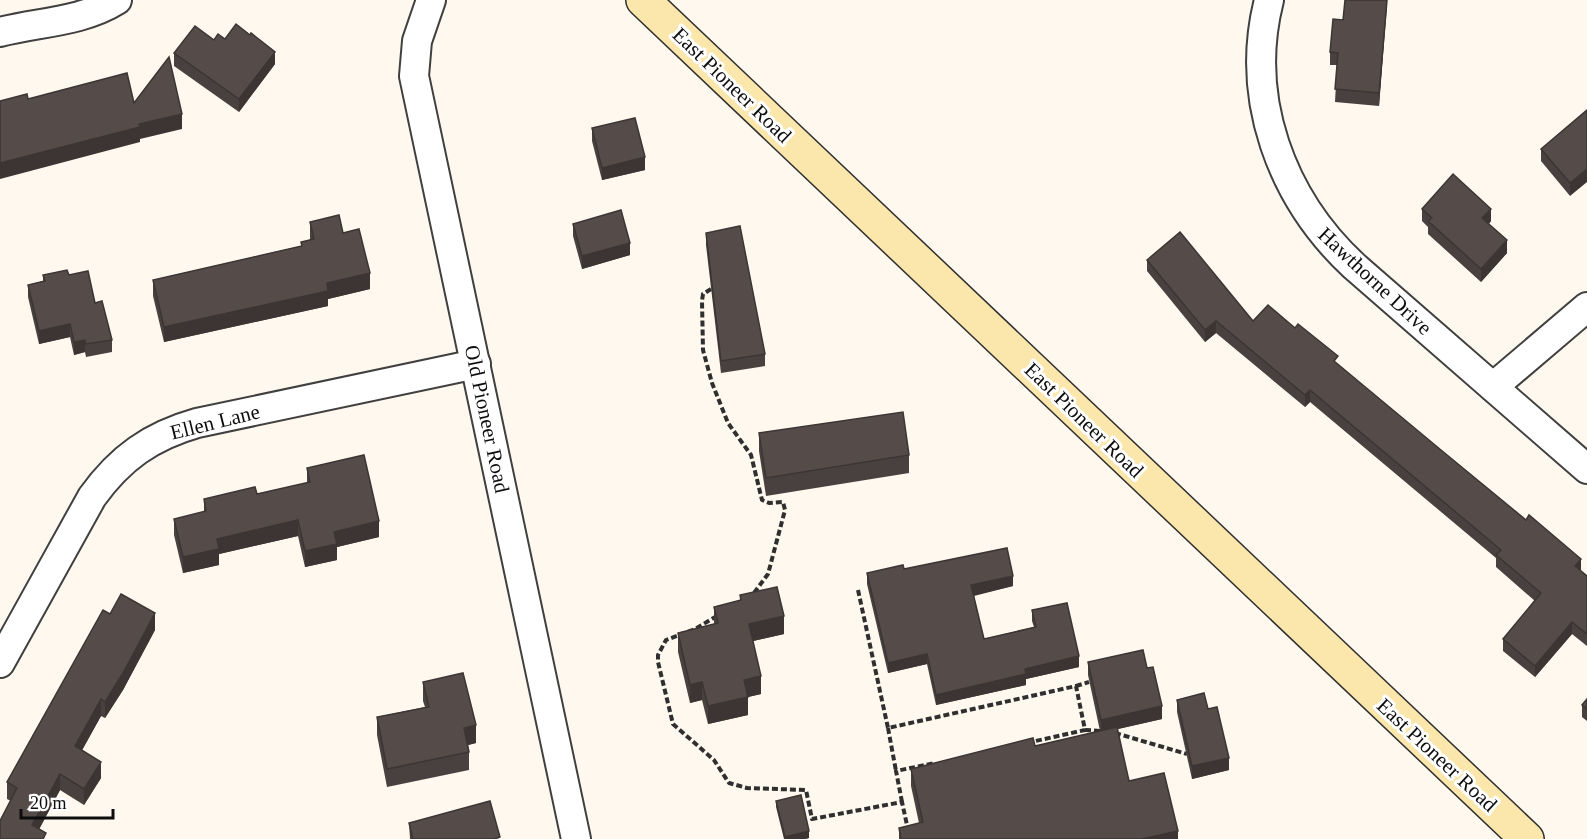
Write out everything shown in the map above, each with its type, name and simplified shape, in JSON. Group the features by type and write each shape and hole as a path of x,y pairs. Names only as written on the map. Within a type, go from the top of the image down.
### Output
{"main road":[{"name":"East Pioneer Road","path":"643,0 1527,839"}],"street":[{"path":"0,32 48,10 68,21 117,0"},
{"name":"Old Pioneer Road","path":"431,0 417,40 414,76 576,839"},
{"name":"Hawthorne Drive","path":"1269,0 1261,56 1264,103 1279,157 1304,208 1339,252 1587,469"},
{"path":"1493,387 1587,307"},
{"name":"Ellen Lane","path":"0,663 92,497 111,472 141,446 168,432 197,423 476,364"}],"path":[{"path":"711,289 703,294 702,301 703,350 712,383 728,423 751,455 762,500 769,503 783,502 785,510 768,574 763,585 747,597"},
{"path":"858,590 910,839"},
{"path":"720,614 695,629 673,636 660,648 658,662 676,728 714,760 729,783 747,788 806,790 812,819 902,802"},
{"path":"888,728 1089,682"},
{"path":"1076,686 1085,730"},
{"path":"1020,744 1085,730 1124,734 1186,754"},
{"path":"896,771 942,761"}],"building":[{"path":"1345,0 1387,0 1379,93 1335,89 1338,53 1330,52 1333,19 1343,20"},
{"path":"236,24 275,52 239,99 174,53 195,26 214,40 218,34 225,39"},
{"path":"169,57 182,114 0,163 0,101 27,94 28,99 127,73 134,103"},
{"path":"1587,110 1587,169 1570,183 1541,149"},
{"path":"635,118 645,157 602,168 592,128"},
{"path":"1453,174 1491,209 1482,218 1507,240 1481,269 1428,221 1432,218 1422,209"},
{"path":"621,210 630,243 582,256 573,224"},
{"path":"339,215 343,233 359,229 370,273 327,283 328,291 164,327 153,280 302,246 301,242 314,239 310,222"},
{"path":"740,226 765,354 721,361 706,233"},
{"path":"1180,232 1253,321 1268,305 1295,328 1298,324 1338,356 1334,361 1441,450 1526,520 1529,515 1581,559 1575,566 1587,576 1587,634 1572,622 1535,666 1503,639 1541,593 1496,555 1501,550 1310,390 1305,395 1216,321 1205,330 1147,260"},
{"path":"67,270 69,275 88,271 95,303 102,301 112,340 86,344 85,340 74,342 70,324 39,331 28,285 45,281 43,275"},
{"path":"903,412 909,455 766,478 759,433"},
{"path":"364,455 379,521 334,532 337,544 305,551 298,520 217,539 219,549 183,557 174,519 206,511 204,499 255,487 257,494 310,482 307,468"},
{"path":"1007,548 1013,576 971,585 984,639 1036,627 1032,610 1067,603 1079,656 1025,669 1026,674 936,695 927,654 888,663 867,573 903,565 904,569"},
{"path":"777,587 784,616 749,624 761,676 744,680 748,697 708,706 702,682 690,685 678,633 718,623 714,607 741,600 740,595"},
{"path":"121,594 155,613 123,673 105,702 101,699 75,746 101,762 84,789 60,774 32,825 46,833 43,839 0,839 0,821 17,788 7,782 103,610 110,614"},
{"path":"1143,650 1147,668 1153,667 1162,706 1101,720 1088,662"},
{"path":"463,673 476,725 464,728 469,752 387,769 377,717 429,707 423,682"},
{"path":"1204,693 1208,709 1217,707 1229,758 1192,766 1177,700"},
{"path":"1587,699 1587,709 1582,705"},
{"path":"1117,727 1129,781 1164,773 1178,831 1142,839 901,839 899,828 923,822 911,769 1033,738 1035,746"},
{"path":"801,795 809,831 785,837 776,801"},
{"path":"490,801 500,837 494,839 413,839 409,823"}]}
